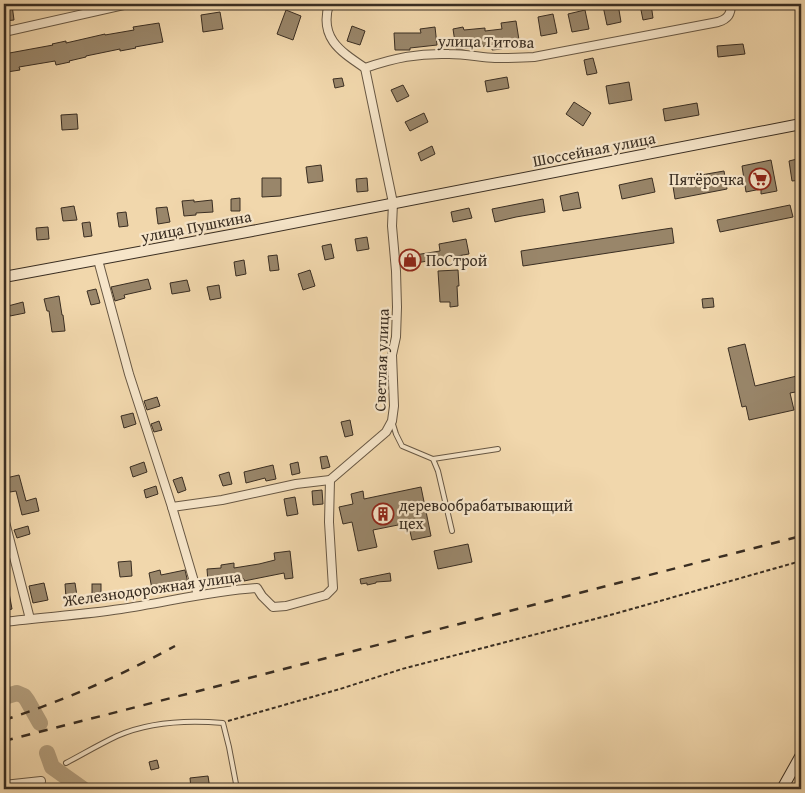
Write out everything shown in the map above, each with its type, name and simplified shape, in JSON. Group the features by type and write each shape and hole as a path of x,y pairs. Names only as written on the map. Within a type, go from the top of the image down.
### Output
{"main road":[{"name":"Шоссейная улица","path":"393,204 801,124"},
{"name":"улица Пушкина","path":"4,277 393,204"},
{"path":"782,789 801,755"}],"street":[{"path":"4,32 128,4"},
{"path":"328,4 326,21 328,32 334,44 365,68 393,204"},
{"name":"улица Титова","path":"365,68 404,56 425,54 514,58 534,57 718,22 730,14 731,4"},
{"name":"Светлая улица","path":"330,480 386,432 392,421 394,406 392,355 396,337 397,307 392,226 393,204"},
{"path":"98,260 129,374 198,595"},
{"path":"172,507 222,500 296,484 330,480"},
{"name":"Железнодорожная улица","path":"4,622 120,609 198,595 257,588 272,606 286,606 326,595 333,588 328,522 330,480"},
{"path":"4,518 30,619"},
{"path":"4,785 41,781"}],"lane":[{"path":"392,421 402,446 433,459 498,449"},
{"path":"433,459 438,471 452,531"},
{"path":"66,763 118,736 142,728 164,723 180,722 204,721 223,723 236,789"}],"path":[{"path":"223,723 340,690 402,668 614,614 801,561"}],"building":[{"path":"618,4 621,22 607,25 603,6"},
{"path":"651,4 653,18 643,20 640,5"},
{"path":"12,5 14,20 4,21 4,6"},
{"path":"286,10 301,16 293,40 277,34"},
{"path":"585,10 589,29 572,32 568,14"},
{"path":"220,12 223,29 203,32 201,15"},
{"path":"553,14 557,33 541,36 538,17"},
{"path":"516,21 519,40 501,43 502,49 492,50 492,45 456,49 453,29 463,27 464,30 485,28 485,31 502,29 501,23"},
{"path":"159,23 163,42 86,56 56,65 55,61 19,67 20,70 7,72 4,54 66,41 66,43 105,34 134,30 133,27"},
{"path":"352,26 365,31 360,45 347,41"},
{"path":"435,27 437,45 410,48 410,50 395,50 394,33 421,33 420,29"},
{"path":"743,44 745,54 718,57 717,46"},
{"path":"593,58 597,73 587,75 584,60"},
{"path":"507,77 509,88 487,92 485,81"},
{"path":"342,78 344,86 335,88 333,79"},
{"path":"629,82 632,100 609,104 606,86"},
{"path":"403,85 409,96 397,102 391,90"},
{"path":"574,102 591,113 583,126 566,114"},
{"path":"697,103 699,115 665,121 663,109"},
{"path":"424,113 428,122 410,131 405,122"},
{"path":"77,114 78,129 62,130 61,115"},
{"path":"432,146 435,154 421,161 418,153"},
{"path":"801,158 801,180 792,181 789,161"},
{"path":"771,160 777,191 761,194 761,189 746,192 742,166"},
{"path":"321,165 323,181 308,183 306,167"},
{"path":"724,171 727,189 675,199 672,180"},
{"path":"262,178 281,178 281,196 262,197"},
{"path":"367,178 368,191 357,192 356,179"},
{"path":"652,178 655,192 622,199 619,185"},
{"path":"578,192 581,208 563,211 560,196"},
{"path":"240,198 240,211 231,211 231,199"},
{"path":"543,199 545,212 495,222 492,209"},
{"path":"194,200 194,202 212,200 213,212 184,216 182,201"},
{"path":"790,205 793,217 720,232 717,220"},
{"path":"74,206 77,220 63,221 61,208"},
{"path":"167,207 170,222 158,224 156,208"},
{"path":"469,208 472,218 453,222 451,212"},
{"path":"126,212 128,226 119,227 117,213"},
{"path":"90,222 92,236 84,237 82,223"},
{"path":"48,227 49,239 37,240 36,228"},
{"path":"672,228 674,243 523,266 521,251"},
{"path":"367,237 369,249 357,251 355,239"},
{"path":"466,239 469,254 404,265 402,257 440,251 439,244"},
{"path":"331,244 334,258 325,260 322,246"},
{"path":"277,255 279,270 270,271 268,256"},
{"path":"244,260 246,274 236,276 234,262"},
{"path":"310,270 315,286 303,290 298,274"},
{"path":"458,270 458,306 450,307 450,302 440,302 438,271"},
{"path":"148,279 151,289 124,295 125,298 115,301 111,287"},
{"path":"187,280 190,291 172,294 170,283"},
{"path":"219,285 221,298 210,300 207,287"},
{"path":"96,289 100,303 91,305 87,291"},
{"path":"59,296 65,331 52,332 49,311 47,311 44,299"},
{"path":"713,298 714,307 703,308 702,299"},
{"path":"23,302 25,313 10,316 8,306"},
{"path":"745,344 755,386 801,375 801,391 790,393 794,410 749,420 746,406 742,407 728,348"},
{"path":"157,397 160,406 147,410 144,401"},
{"path":"133,413 136,424 124,428 121,416"},
{"path":"350,420 353,435 345,437 341,422"},
{"path":"159,421 162,430 154,432 151,424"},
{"path":"327,456 330,467 322,469 320,457"},
{"path":"144,462 147,472 133,477 130,467"},
{"path":"298,462 300,473 292,475 290,464"},
{"path":"273,465 276,479 266,481 265,478 246,483 244,472"},
{"path":"229,472 232,484 223,486 219,475"},
{"path":"19,475 26,501 36,498 39,511 22,515 16,491 10,492 6,478"},
{"path":"182,477 186,490 178,493 173,480"},
{"path":"156,486 158,494 146,498 144,490"},
{"name":"деревообрабатывающий цех","path":"421,487 431,536 412,540 408,523 373,530 377,547 358,551 352,522 343,524 339,507 353,504 351,494 363,491 364,499"},
{"path":"322,490 323,504 313,505 312,491"},
{"path":"295,497 298,514 287,516 284,499"},
{"path":"28,526 30,534 17,538 14,530"},
{"path":"468,544 472,562 438,569 434,551"},
{"path":"290,551 293,578 285,579 284,573 244,581 244,579 208,582 207,569 221,568 221,565 234,563 234,568 259,564 275,560 274,553"},
{"path":"131,561 132,576 120,577 118,562"},
{"path":"160,570 161,575 185,570 188,583 152,589 149,573"},
{"path":"390,573 391,581 367,585 367,583 361,584 360,579"},
{"path":"44,583 48,600 33,603 29,586"},
{"path":"75,583 77,596 66,598 65,584"},
{"path":"92,584 101,584 101,597 92,597"},
{"path":"8,587 12,609 4,611 4,588"},
{"path":"157,760 159,768 151,770 149,762"},
{"path":"208,776 210,789 191,789 190,778"}],"waterway":[{"path":"4,697 17,693 24,696 40,723"},
{"path":"47,753 52,767 83,789"}],"railway":[{"path":"4,741 801,536"},
{"path":"4,720 48,705 91,687 175,646"}],"place":[{"name":"Пятёрочка","path":"760,179"},
{"name":"ПоСтрой","path":"410,260"},
{"name":"деревообрабатывающий цех","path":"383,514"}]}
